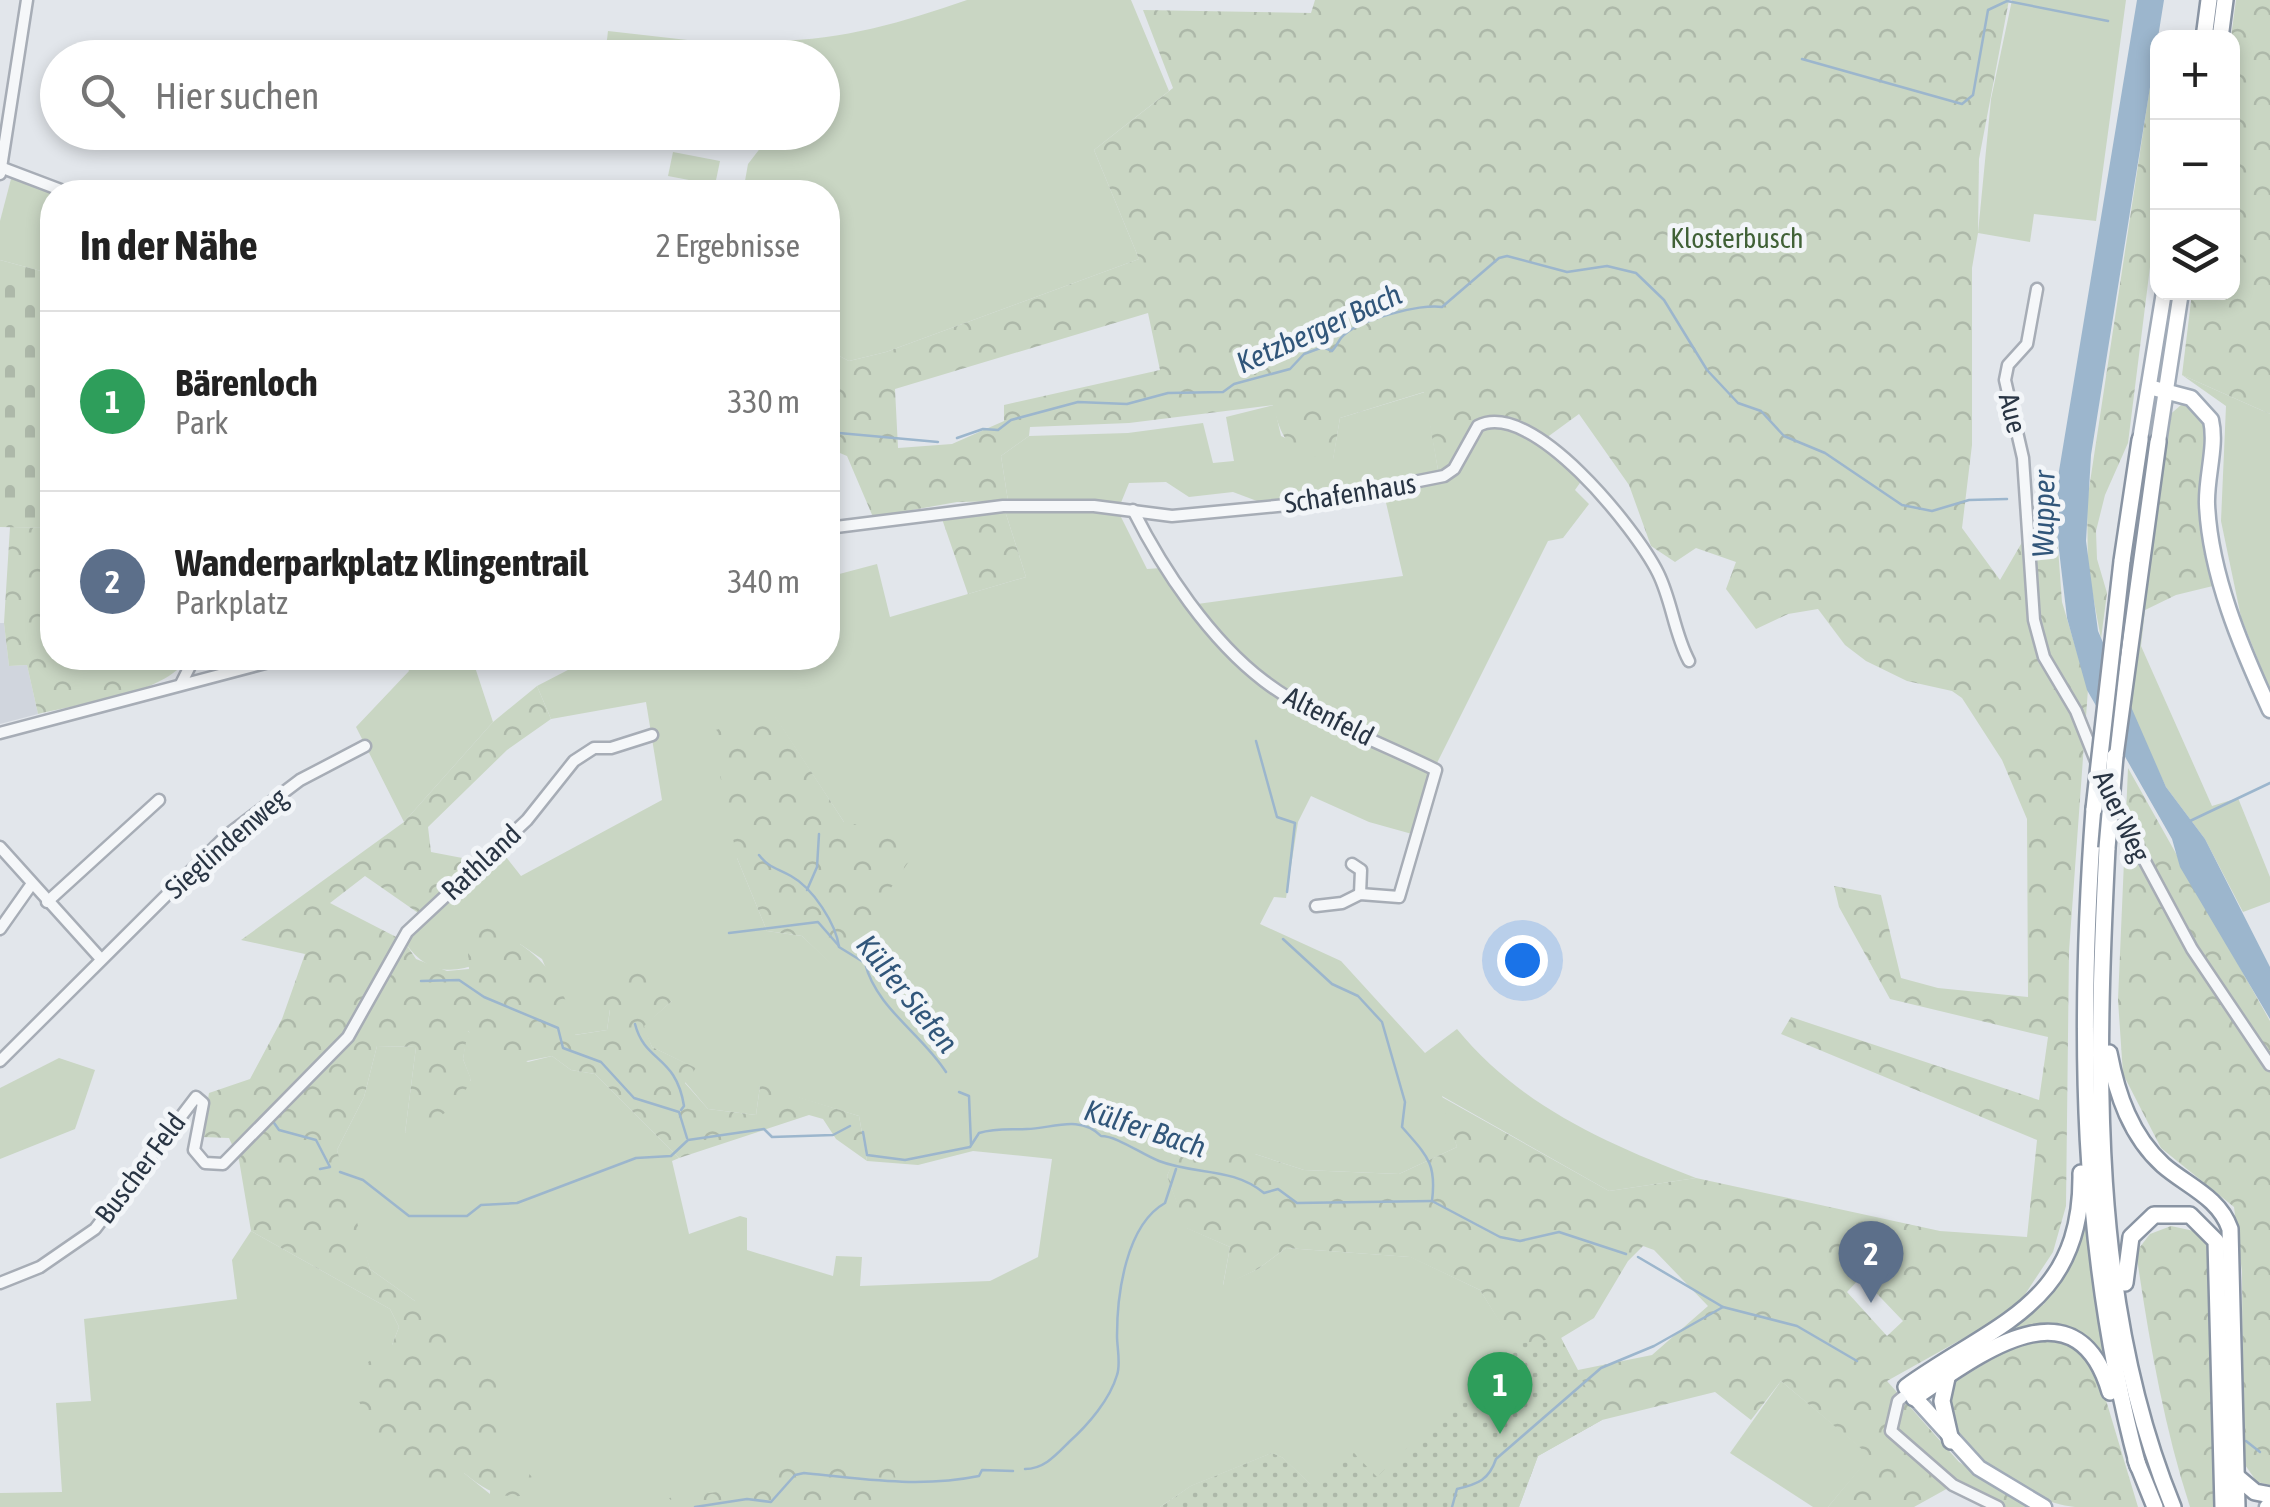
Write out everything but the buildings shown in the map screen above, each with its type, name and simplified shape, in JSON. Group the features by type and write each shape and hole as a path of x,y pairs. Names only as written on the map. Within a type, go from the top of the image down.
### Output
{"highway":[{"path":"2205,30 2209,0"},
{"path":"2221,30 2226,0"},
{"path":"2138,1466 2101,1296 2087,1104 2088,914 2094,809 2140,440"},
{"path":"2158,442 2136,581 2108,848 2102,1025 2106,1181 2120,1316 2163,1505"},
{"path":"2102,1025 2133,1128 2165,1167 2216,1205 2230,1230 2237,1507"},
{"path":"1910,1392 2004,1328 2033,1305 2056,1277 2077,1215 2087,1104"},
{"path":"2120,1316 2126,1256 2138,1228 2154,1215 2177,1212 2208,1228 2220,1258 2223,1507"},
{"path":"1910,1392 1947,1378 2030,1332 2052,1331 2074,1338 2097,1358 2138,1466 2163,1505"},
{"path":"1947,1378 1942,1410 1951,1441"},
{"path":"2236,1476 2255,1492 2270,1496"}],"main road":[{"path":"2140,440 2163,300"},
{"path":"2158,442 2181,300"},
{"path":"2150,387 2197,402 2212,424 2207,480 2213,543 2233,618 2270,710"},
{"path":"1910,1392 1951,1441 2002,1486 2044,1507"}],"street":[{"path":"26,0 0,170 40,183"},
{"name":"Aue","path":"2028,546 2019,429 2005,380 2008,365 2026,344 2037,288"},
{"name":"Schafenhaus","path":"840,526 978,507 1094,506 1172,516 1296,504 1439,478 1454,469 1478,426 1493,420 1514,423 1564,458 1612,506 1658,573 1689,660"},
{"name":"Altenfeld","path":"1132,510 1150,545 1210,625 1261,678 1436,770 1399,897 1360,894 1342,903 1316,906"},
{"name":"Auer Weg","path":"2028,546 2034,620 2044,657 2076,710 2137,854 2192,949 2270,1065"},
{"path":"181,684 188,670"},
{"path":"0,733 236,670"},
{"name":"Rathland","path":"348,1037 408,932 526,820 579,756 652,735"},
{"name":"Sieglindenweg","path":"0,1062 100,959 262,806 365,746"},
{"path":"47,902 159,800"},
{"path":"0,847 100,959"},
{"path":"1352,864 1361,870 1360,894"},
{"path":"0,929 30,885"},
{"name":"Buscher Feld","path":"0,1283 40,1267 95,1229 193,1098 202,1098 203,1104 194,1150 205,1163 222,1164 348,1037"},
{"path":"1910,1392 1898,1401 1891,1431 1953,1485 1998,1507"}],"shaded area":[{"path":"0,623 4,623 9,666 27,665 38,714 0,724"}],"green space":[{"path":"967,0 1131,0 1169,91 1094,150 1139,259 886,352 849,361 840,356 840,180 745,180 748,164 759,150 840,150 840,40 787,40 824,37 920,16"},
{"name":"Klosterbusch","path":"1315,0 2009,0 1979,159 1978,233 1972,268 1972,445 1962,528 2000,580 2060,477 2055,507 2062,602 2088,689 2069,951 2066,1206 2053,1252 2022,1299 1989,1324 1887,1381 1959,1462 2030,1507 2004,1507 1959,1482 1914,1507 1828,1507 1870,1456 1781,1381 1751,1420 1715,1392 1602,1420 1538,1456 1519,1507 1160,1507 1191,1486 1272,1453 1283,1458 1310,1484 1349,1448 1377,1477 1513,1344 1480,1290 1410,1257 1286,1248 1258,1269 1223,1286 1230,1247 1186,1228 1167,1176 1176,1154 1255,1154 1304,1170 1399,1174 1457,1147 1440,1096 1609,1191 1696,1178 1940,1231 2027,1237 2037,1140 1781,1034 1791,1017 2039,1100 2048,1037 1890,999 1839,907 1834,886 1881,895 1901,978 1938,988 2028,997 2027,819 2002,760 1962,698 1952,691 1907,681 1866,661 1845,645 1818,609 1788,614 1756,629 1726,589 1736,562 1696,548 1675,562 1651,546 1629,485 1579,414 1542,441 1507,417 1495,417 1476,431 1444,471 1438,470 1424,392 1340,418 1333,460 1291,445 1273,405 1129,423 1030,427 1029,436 1001,456 1008,501 957,502 873,517 847,456 840,453 840,356 849,361 886,352 1139,259 1094,150 1173,88 1143,10 1311,13","holes":["1148,313 1160,370 1004,405 1004,421 952,444 898,448 895,389","1643,1246 1654,1250 1708,1306 1652,1355 1578,1370 1561,1338 1594,1318 1628,1261","1861,1277 1903,1321 1887,1336 1847,1292"]},
{"path":"2012,0 2126,0 2096,221 2034,214 2030,242 1978,233 1991,99"},
{"path":"2236,0 2270,0 2270,414 2182,375 2191,300 2240,300 2240,30 2232,30"},
{"path":"608,31 687,40 607,40"},
{"path":"2150,86 2150,267 2128,443 2105,495 2096,531 2097,559 2107,593 2101,639 2088,569 2087,502"},
{"path":"673,152 720,161 716,180 668,176"},
{"path":"11,179 22,179 40,187 40,271 0,260 0,221"},
{"path":"0,260 40,271 40,528 0,527"},
{"path":"2182,375 2270,414 2270,690 2241,617 2221,521 2226,406"},
{"path":"1425,392 1438,470 1444,471 1438,475 1294,501 1257,501 1233,492 1189,497 1166,482 1129,483 1120,505 1008,501 1001,456 1029,436 1128,433 1203,423 1213,463 1234,461 1226,417 1274,405 1281,436 1333,459 1340,418"},
{"path":"2181,405 2191,406 2206,422 2201,506 2217,585 2176,595 2141,612 2167,417"},
{"path":"1503,422 1529,437 1582,480 1575,490 1589,504 1563,538 1548,541 1431,775 1412,834 1369,822 1311,796 1298,822 1286,898 1274,897 1260,924 1341,961 1425,1053 1457,1029 1508,1080 1537,1101 1597,1136 1696,1178 1609,1191 1442,1096 1457,1147 1399,1174 1304,1170 1255,1154 1177,1154 1167,1176 1187,1228 1230,1247 1223,1285 1258,1269 1286,1248 1411,1257 1480,1290 1514,1344 1377,1478 1310,1484 1283,1458 1272,1453 1191,1486 1160,1507 0,1507 0,1493 62,1492 56,1403 91,1401 84,1319 237,1299 232,1260 251,1231 390,1309 399,1327 392,1345 464,1473 490,1494 491,1457 415,1301 370,1269 349,1204 337,1150 364,1097 377,1046 416,1047 405,1133 471,1080 463,1059 467,1031 528,1062 552,1056 571,1070 595,1074 679,1158 672,1161 689,1234 740,1216 747,1218 747,1250 833,1276 836,1256 862,1257 860,1286 990,1281 1038,1257 1052,1159 973,1151 918,1165 867,1161 859,1116 760,1086 756,1115 708,1109 685,1082 695,1068 652,1047 643,1026 672,1001 610,1009 607,1030 574,1035 542,959 520,944 459,969 430,966 417,956 404,941 499,848 521,876 662,800 646,702 551,719 537,686 568,670 840,670 840,574 877,564 890,617 1026,577 1005,511 1119,513 1147,569 1161,568 1190,605 1403,576 1384,494 1445,479 1480,428","holes":["775,717 844,822 836,968 802,936 767,931 737,858"]},
{"path":"1005,511 1026,577 968,594 941,516"},
{"path":"10,527 40,528 40,670 177,670 141,689 38,714 27,665 9,666 4,623"},
{"path":"2145,610 2141,646 2212,806 2238,798 2270,877 2270,902 2243,912 2205,839 2166,787 2130,710 2141,612"},
{"path":"476,670 493,722 404,822 356,727 409,671"},
{"path":"537,686 551,719 507,750 428,827 431,852 478,861 421,915 365,876 330,903 404,941 416,959 447,971 469,969 466,922 517,924 520,944 542,962 558,984 575,1035 607,1030 610,1010 597,1005 599,990 607,984 636,970 663,972 672,1001 644,1026 652,1047 696,1068 685,1083 708,1109 756,1115 760,1086 770,1079 786,1093 859,1116 867,1161 836,1139 823,1119 809,1115 679,1158 595,1074 571,1070 552,1056 501,1066 468,1031 463,1059 471,1079 466,1090 444,1113 405,1133 416,1047 377,1046 364,1097 337,1150 370,1269 415,1301 430,1303 494,1363 501,1439 492,1457 528,1473 546,1490 522,1496 502,1495 464,1473 420,1488 376,1436 347,1377 392,1345 399,1327 390,1309 251,1231 239,1160 229,1138 202,1137 209,1093 250,1079 282,1019 305,954 241,940 404,822 493,722"},
{"path":"775,716 844,822 924,839 836,969 802,936 767,931 737,858 711,731"},
{"path":"2128,768 2270,1021 2270,1485 2257,1482 2243,1462 2242,1272 2234,1207 2161,1148 2123,1074 2118,1000"},
{"path":"59,1058 95,1070 75,1129 0,1159 0,1088"},
{"path":"2086,1189 2110,1377 2093,1347 2079,1333 2060,1325 2040,1324 1997,1337 1922,1383 2044,1304 2073,1256"},
{"path":"2171,1226 2194,1231 2208,1244 2218,1500 2213,1507 2190,1507 2180,1476 2158,1381 2136,1252 2150,1234"},
{"path":"2040,1337 2068,1342 2097,1370 2138,1507 2075,1507 2038,1497 1983,1462 1957,1430 1949,1410 1953,1383 2024,1340"},
{"path":"1561,1338 1602,1420 1538,1456 1519,1507 1161,1507 1191,1486 1272,1453 1283,1458 1310,1484 1349,1448 1377,1477 1514,1344"},
{"path":"1781,1381 1871,1456 1828,1507 1813,1507 1730,1453"},
{"path":"776,1460 893,1467 899,1493 878,1507 677,1507 669,1498 750,1488"}],"water":[{"path":"2137,0 2164,0 2159,30 2150,30 2150,87 2091,455 2086,541 2098,631 2166,787 2205,839 2270,967 2270,1019 2180,867 2172,839 2087,690 2067,618 2057,533 2058,477"}],"waterway":[{"path":"1802,59 1962,104 1973,95 1988,10 2007,1 2108,21"},
{"name":"Ketzberger Bach","path":"957,438 983,429 998,430 1011,420 1078,402 1127,404 1168,393 1223,392 1234,384 1290,369 1304,354 1323,347 1332,351 1349,331 1374,319 1419,308 1442,307 1499,258 1507,256 1567,272 1607,266 1636,273 1664,300 1707,370 1738,403 1761,411 1784,436 1825,453 1902,505 1932,511 1969,500 2007,499"},
{"name":"Ketzberger Bach","path":"840,433 938,442"},
{"name":"Ketzberger Bach","path":"2041,499 2059,499"},
{"path":"1256,741 1277,817 1295,823 1287,892"},
{"path":"2190,821 2270,783"},
{"name":"Külfer Siefen","path":"807,890 817,867 819,834"},
{"name":"Külfer Siefen","path":"759,855 815,898 839,947 865,963 879,994 946,1072"},
{"path":"729,933 818,922 839,946"},
{"path":"1283,939 1332,984 1358,996 1382,1022 1405,1102 1402,1127 1428,1160 1433,1177 1432,1201 1500,1237 1520,1241 1559,1232 1626,1254"},
{"path":"421,981 459,980 484,997 558,1028 563,1048 601,1062 634,1098 679,1112 687,1138"},
{"path":"635,1024 646,1046 674,1077 684,1106 681,1110"},
{"name":"Külfer Siefen","path":"959,1092 969,1096 971,1144"},
{"name":"Külfer Bach","path":"272,1120 279,1130 316,1140 330,1167 320,1169"},
{"name":"Külfer Bach","path":"863,1132 867,1155 905,1160 970,1147 979,1133 985,1131 1074,1124 1173,1165 1227,1175 1264,1193 1278,1189 1297,1203 1432,1201"},
{"name":"Külfer Bach","path":"340,1172 363,1180 409,1216 467,1216 481,1205 517,1203 636,1158 671,1156 688,1140 764,1129 772,1137 833,1135 850,1126"},
{"path":"1025,1469 1038,1467 1054,1456 1091,1419 1114,1384 1118,1371 1117,1319 1126,1262 1141,1227 1165,1203 1176,1169"},
{"path":"1638,1257 1723,1307"},
{"path":"1452,1507 1457,1489 1486,1476 1496,1459 1601,1368 1654,1346 1723,1307 1797,1326 1857,1361"},
{"path":"2246,1441 2260,1452"},
{"path":"695,1507 747,1499 771,1502 795,1475 804,1473 913,1482 957,1480 979,1476 982,1470 1013,1471"}],"place":[{"name":"Wanderparkplatz Klingentrail","path":"1871,1303"},
{"name":"Bärenloch","path":"1500,1434"}],"water label":[{"name":"Wupper","path":"2044,514"}]}
